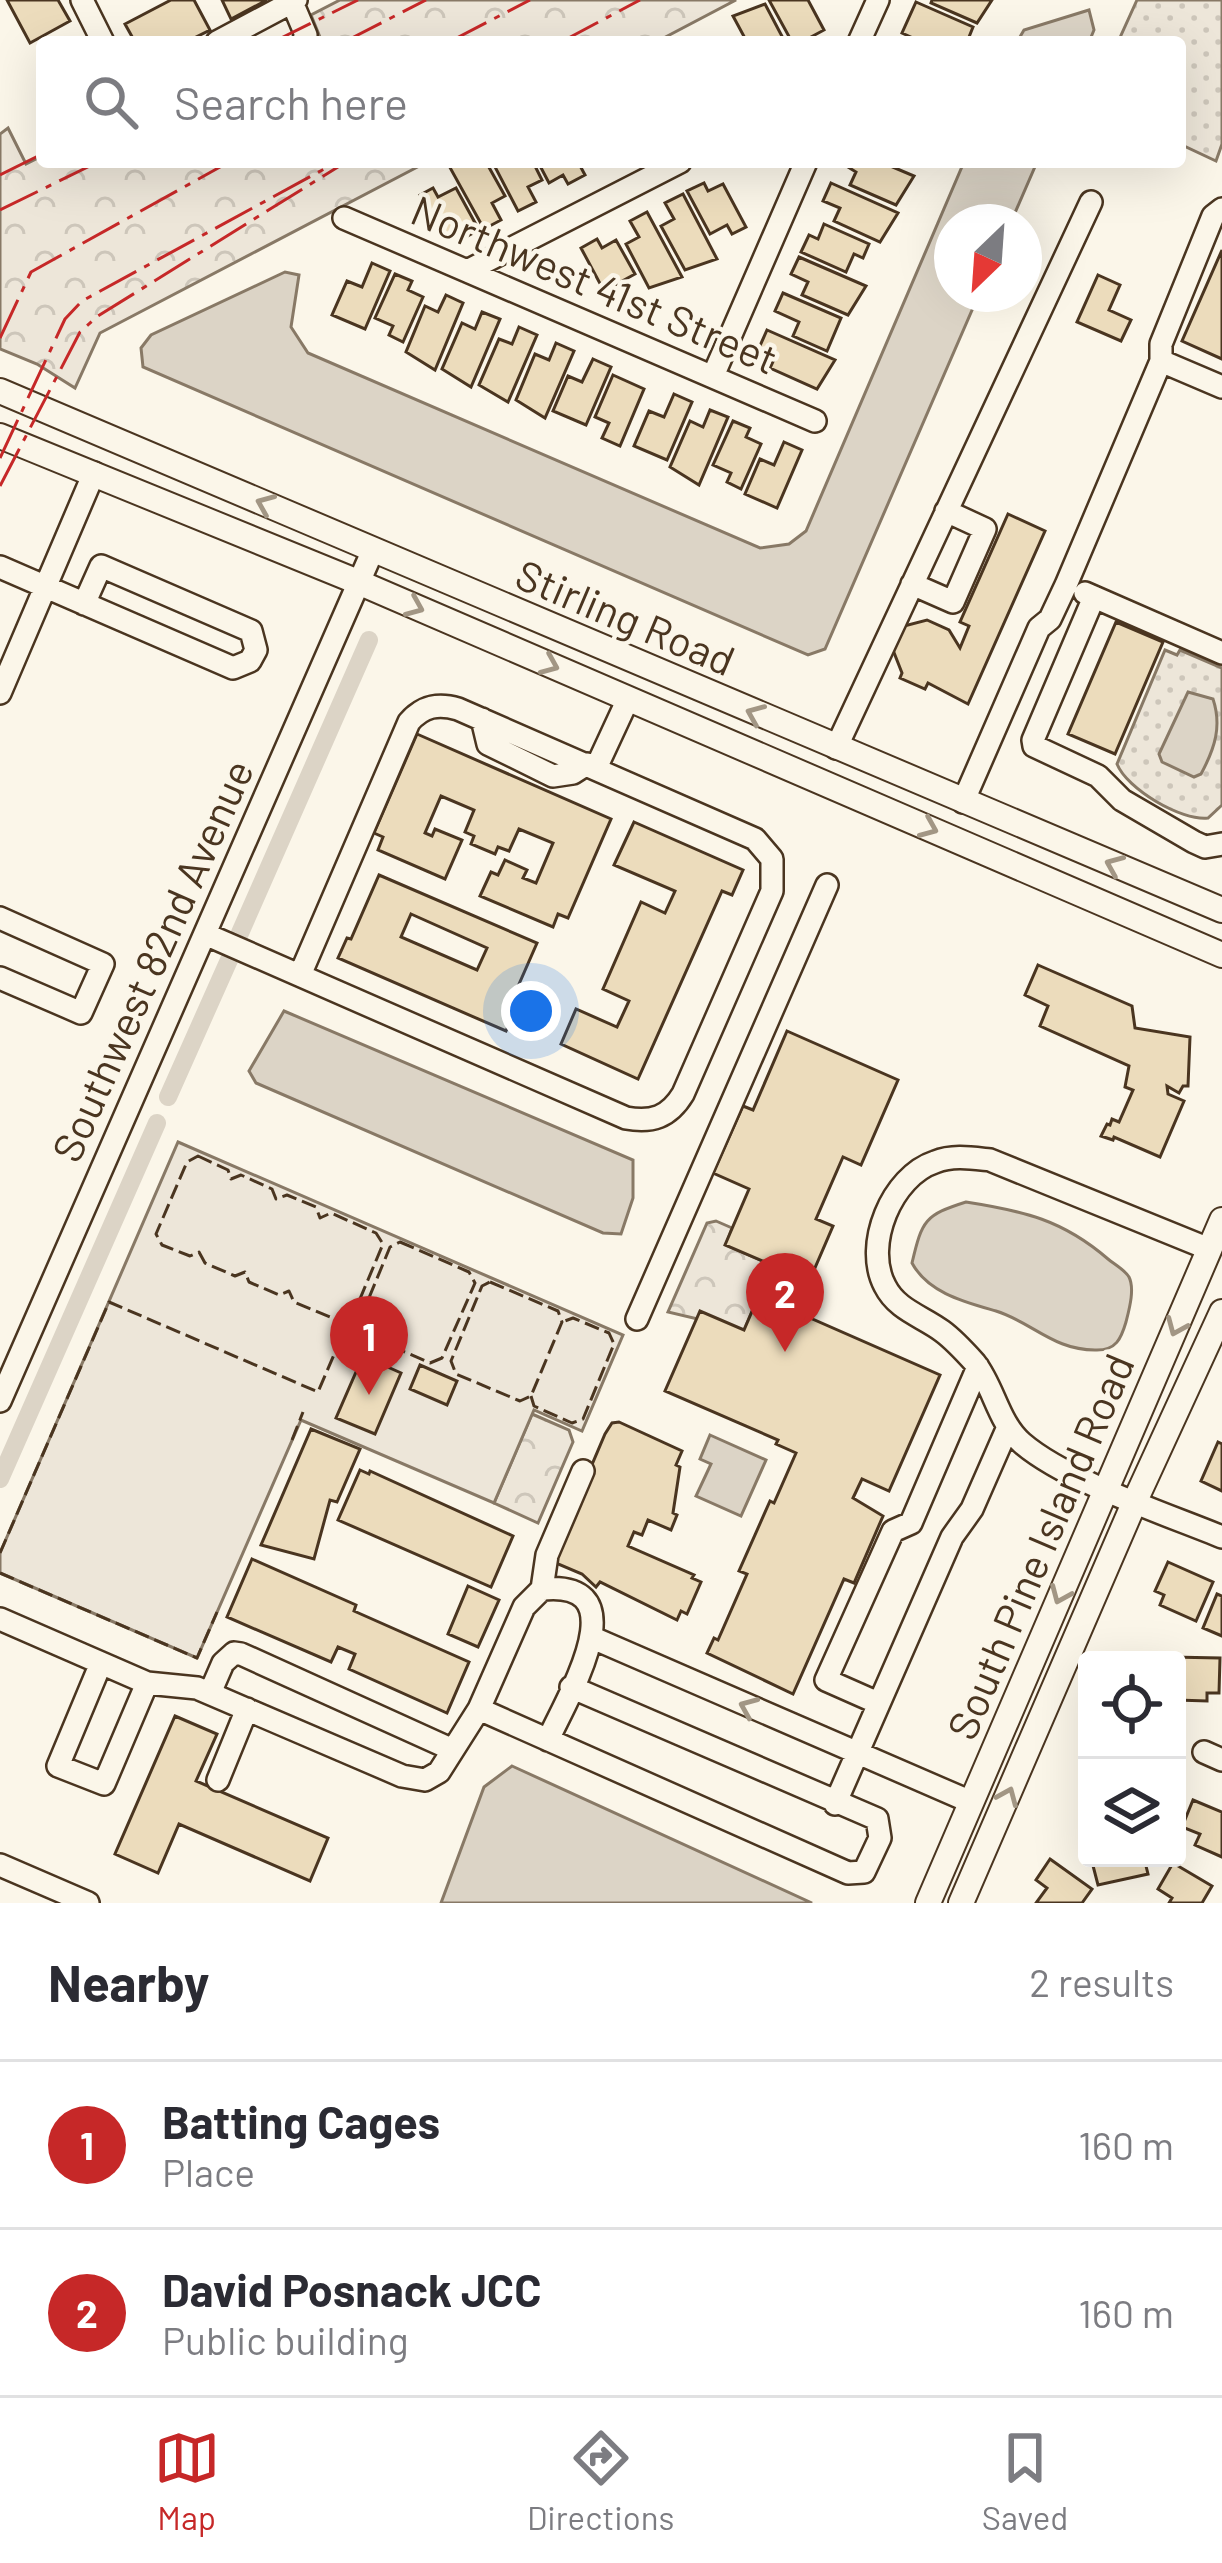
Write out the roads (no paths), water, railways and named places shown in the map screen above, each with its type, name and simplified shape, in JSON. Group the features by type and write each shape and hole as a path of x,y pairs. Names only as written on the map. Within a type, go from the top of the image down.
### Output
{"main road":[{"name":"Stirling Road","path":"0,391 1222,910"},
{"name":"Stirling Road","path":"0,436 358,582 1222,955"},
{"path":"821,782 836,748"},
{"name":"South Pine Island Road","path":"928,1903 1222,1220"},
{"name":"South Pine Island Road","path":"962,1903 1222,1312"}],"street":[{"path":"82,0 100,36"},
{"path":"863,36 878,0"},
{"path":"228,36 294,1 306,36"},
{"path":"467,271 668,168"},
{"path":"712,376 803,168"},
{"path":"836,748 1090,202"},
{"path":"963,802 1039,628 1050,619 1066,585 1162,361 1161,344 1213,216 1222,209"},
{"name":"Northwest 41st Street","path":"344,218 815,421"},
{"path":"1162,361 1222,387"},
{"path":"0,692 94,473"},
{"path":"912,584 953,602 986,529 946,511"},
{"name":"Southwest 82nd Avenue","path":"0,1401 373,550"},
{"path":"0,567 83,604 232,668 250,661 256,650 251,631 101,566 83,604"},
{"path":"1066,585 1222,653"},
{"path":"1094,597 1034,746 1098,776 1122,800 1194,842 1205,847 1222,844"},
{"path":"591,766 628,699"},
{"path":"205,934 626,1118 650,1120 670,1112 683,1094 772,891 774,868 767,849 755,839 482,719 436,705 410,722 299,975"},
{"path":"637,1319 827,885"},
{"path":"0,918 103,964 81,1013 0,978"},
{"path":"1209,1250 990,1160 955,1157 931,1162 909,1177 888,1207 877,1249 884,1285 905,1310 942,1330 978,1367 1021,1442 1135,1502 1222,1538"},
{"path":"878,1703 826,1680 893,1531 911,1522 978,1367"},
{"path":"835,1804 952,1537 972,1509 1009,1427"},
{"path":"0,1618 147,1684 179,1684 210,1693 402,1776 425,1780 440,1772 479,1709 524,1607 542,1589 544,1562 583,1471"},
{"path":"542,1589 568,1589 593,1613 593,1638 548,1740"},
{"path":"593,1638 971,1802"},
{"path":"210,1693 223,1663 234,1653 241,1654 453,1750"},
{"path":"100,1663 58,1766 104,1784 147,1684"},
{"path":"479,1709 848,1873 864,1872 880,1838 877,1820 571,1687"},
{"path":"218,1780 247,1709"},
{"path":"0,1865 88,1903"}],"waterway":[{"path":"240,933 369,640"},
{"path":"168,1097 229,960"},
{"path":"0,1479 157,1123"}],"place":[{"name":"David Posnack JCC","path":"785,1352"},
{"name":"Batting Cages","path":"369,1395"}]}
